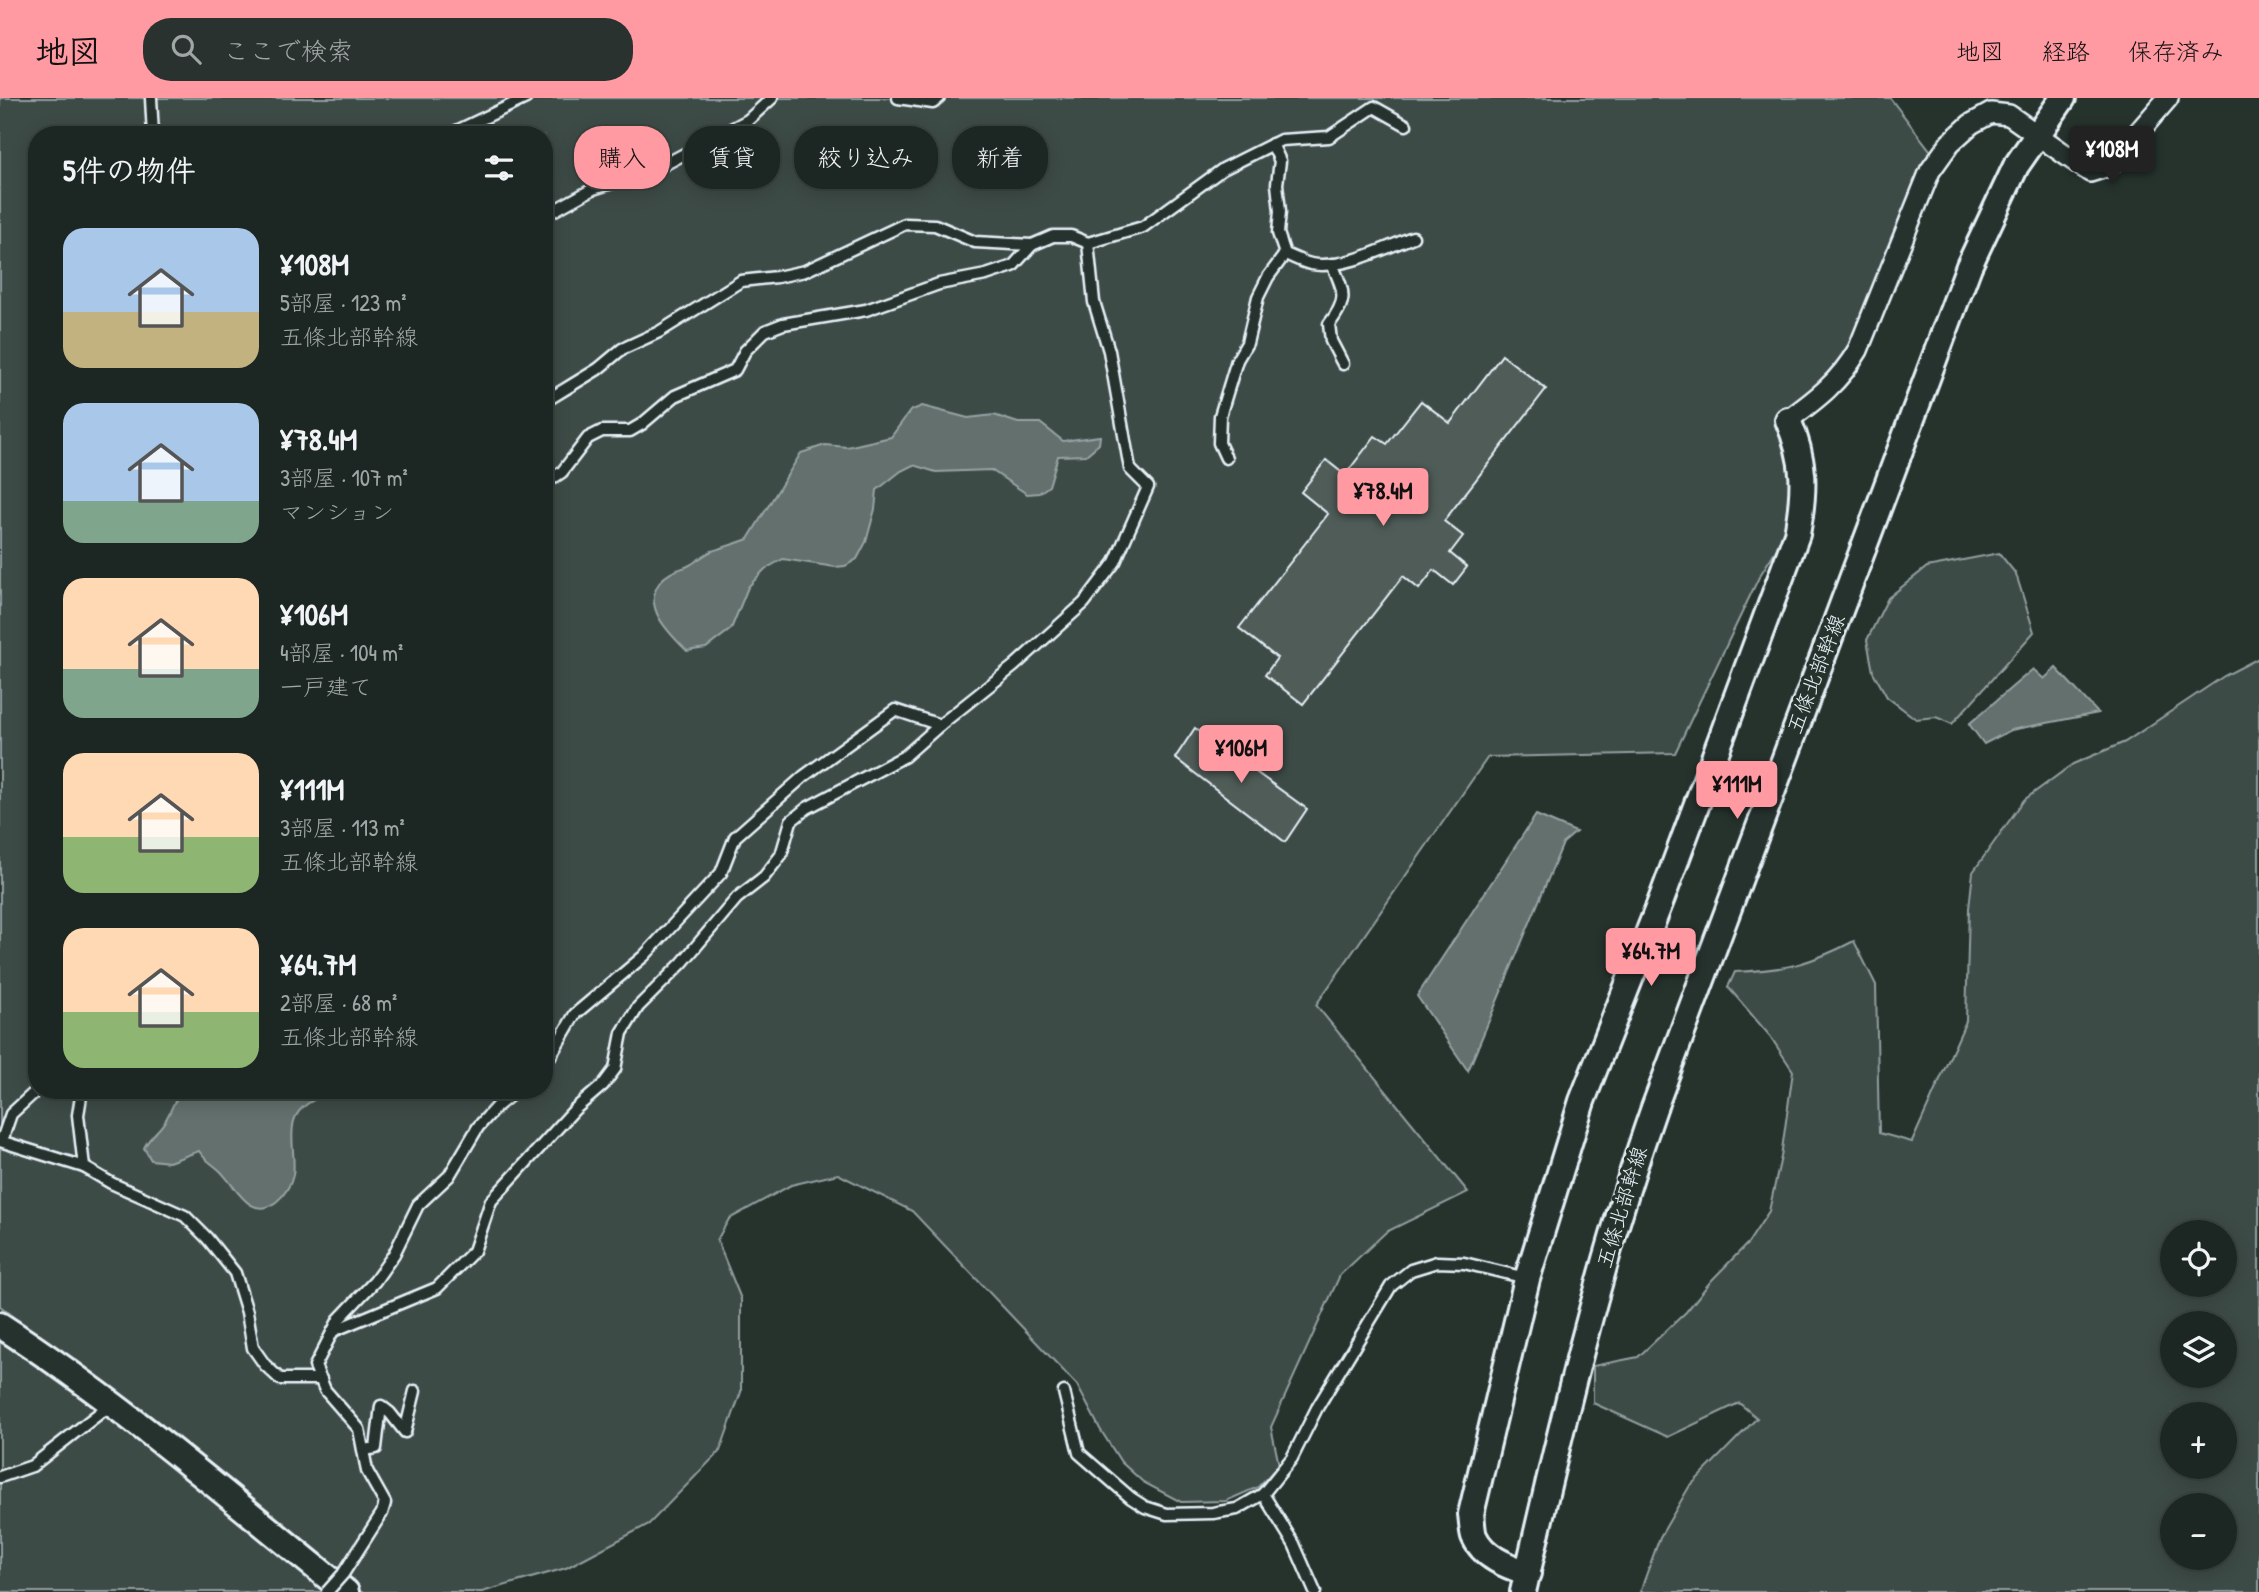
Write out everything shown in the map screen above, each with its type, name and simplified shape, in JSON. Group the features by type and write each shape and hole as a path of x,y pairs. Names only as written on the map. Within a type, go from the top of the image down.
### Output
{"street":[{"name":"五條北部幹線","path":"1525,1582 1583,1337 1650,1120 1969,266 1999,200 2036,134 2063,98"},
{"path":"1525,1582 1486,1553 1474,1535 1471,1514 1527,1279 1582,1101 1662,898 1797,534 1804,494 1796,439 1788,420 1830,388 1845,371 1857,350 1930,171 1939,156 1971,124 1990,113 2009,114 2090,172 2109,166 2168,98"},
{"path":"0,1325 39,1350 346,1592"}],"lane":[{"path":"151,98 153,126"},
{"path":"467,126 526,98"},
{"path":"553,211 593,190 658,169 748,120 772,98"},
{"path":"898,98 933,103 939,98"},
{"path":"553,478 562,472 588,438 602,430 630,431 675,396 735,370 745,351 765,331 783,324 866,310 939,284 986,275 1013,266 1032,245 1053,236 1071,236 1088,243 1143,227 1223,169 1281,140 1329,137 1372,103 1406,125"},
{"path":"1272,144 1280,161 1277,184 1280,211 1278,233 1285,254"},
{"path":"553,396 598,369 622,349 659,332 741,281 805,271 905,224 935,225 975,242 1032,245"},
{"path":"1285,254 1311,264 1332,264 1367,256 1413,237"},
{"path":"333,1331 437,1288 474,1251 491,1201 575,1108 603,1085 615,1069 622,1033 638,1007 682,962 737,898 764,877 780,855 791,821 807,808 905,756 1014,666 1084,603 1115,562 1147,487 1130,469 1109,351 1094,302 1088,243"},
{"path":"1227,458 1219,443 1220,416 1237,360 1247,344 1258,297 1268,277 1285,254"},
{"path":"1332,264 1343,296 1340,310 1329,324 1331,341 1343,364"},
{"path":"553,1052 575,1014 644,956 721,873 735,837 804,776 895,710 940,725"},
{"path":"28,1098 11,1114 1,1140 84,1167 111,1183 185,1216 235,1273 247,1312 253,1348 265,1365 280,1379 321,1379"},
{"path":"81,1099 78,1115 84,1167"},
{"path":"327,1592 343,1574 382,1513 385,1503 367,1471 359,1429 325,1390 315,1366 339,1319 375,1281 394,1254 418,1205 449,1176 478,1127 506,1099"},
{"path":"1063,1392 1079,1453 1131,1498 1145,1507 1167,1514 1213,1513 1237,1509 1263,1494 1292,1458 1317,1408 1391,1286 1411,1270 1437,1262 1464,1262 1527,1279"},
{"path":"364,1450 376,1448 381,1406 405,1432 415,1391"},
{"path":"0,1477 33,1466 110,1405"},
{"path":"1263,1494 1294,1544 1315,1592"}],"shaded area":[{"path":"0,98 1890,98 1936,158 1863,348 1804,412 1785,438 1797,466 1786,534 1759,577 1675,753 1488,757 1316,1005 1468,1192 1386,1232 1340,1275 1271,1427 1279,1465 1258,1487 1226,1501 1181,1502 1143,1482 1121,1462 1077,1385 912,1211 838,1174 791,1185 729,1219 717,1240 741,1299 741,1392 720,1451 649,1524 566,1568 482,1592 0,1592 2,1339 12,1315 0,1306"},
{"path":"922,406 968,418 994,415 1018,423 1040,423 1063,441 1100,436 1099,444 1086,455 1058,456 1049,486 1039,493 1027,494 991,470 936,472 913,465 901,471 877,490 866,542 857,559 845,566 835,567 783,559 765,569 748,587 731,629 706,648 687,651 666,628 656,610 655,591 660,582 712,551 748,539 801,453 825,445 847,447 891,437 910,411"},
{"path":"1999,553 2016,574 2034,632 1952,724 1936,717 1916,719 1887,697 1873,672 1867,640 1888,598 1927,567"},
{"path":"2259,658 2259,1592 1640,1592 1660,1537 1689,1487 1757,1418 1739,1403 1668,1437 1593,1403 1593,1366 1638,1357 1686,1312 1711,1281 1748,1243 1769,1211 1781,1157 1793,1071 1770,1036 1728,987 1735,972 1768,970 1797,964 1854,941 1876,985 1879,1133 1912,1142 1966,1021 1969,908 1973,872 2024,800 2073,764 2125,742 2224,676"},
{"path":"2056,668 2098,713 2011,730 1984,744 1969,724 2033,669 2044,679"},
{"path":"1536,815 1576,832 1563,843 1468,1071 1417,996"},
{"path":"177,1099 316,1099 301,1110 294,1121 294,1168 291,1183 276,1202 266,1207 258,1208 250,1204 199,1151 169,1162 151,1160 144,1148 165,1121"}],"building":[{"path":"1502,355 1546,389 1444,521 1463,536 1450,553 1467,567 1453,585 1434,570 1419,589 1403,576 1303,704 1265,675 1277,658 1239,628 1328,514 1301,492 1326,460 1345,475 1375,436 1387,444 1421,401 1450,423"},
{"path":"1195,728 1307,809 1285,842 1175,758"}]}
